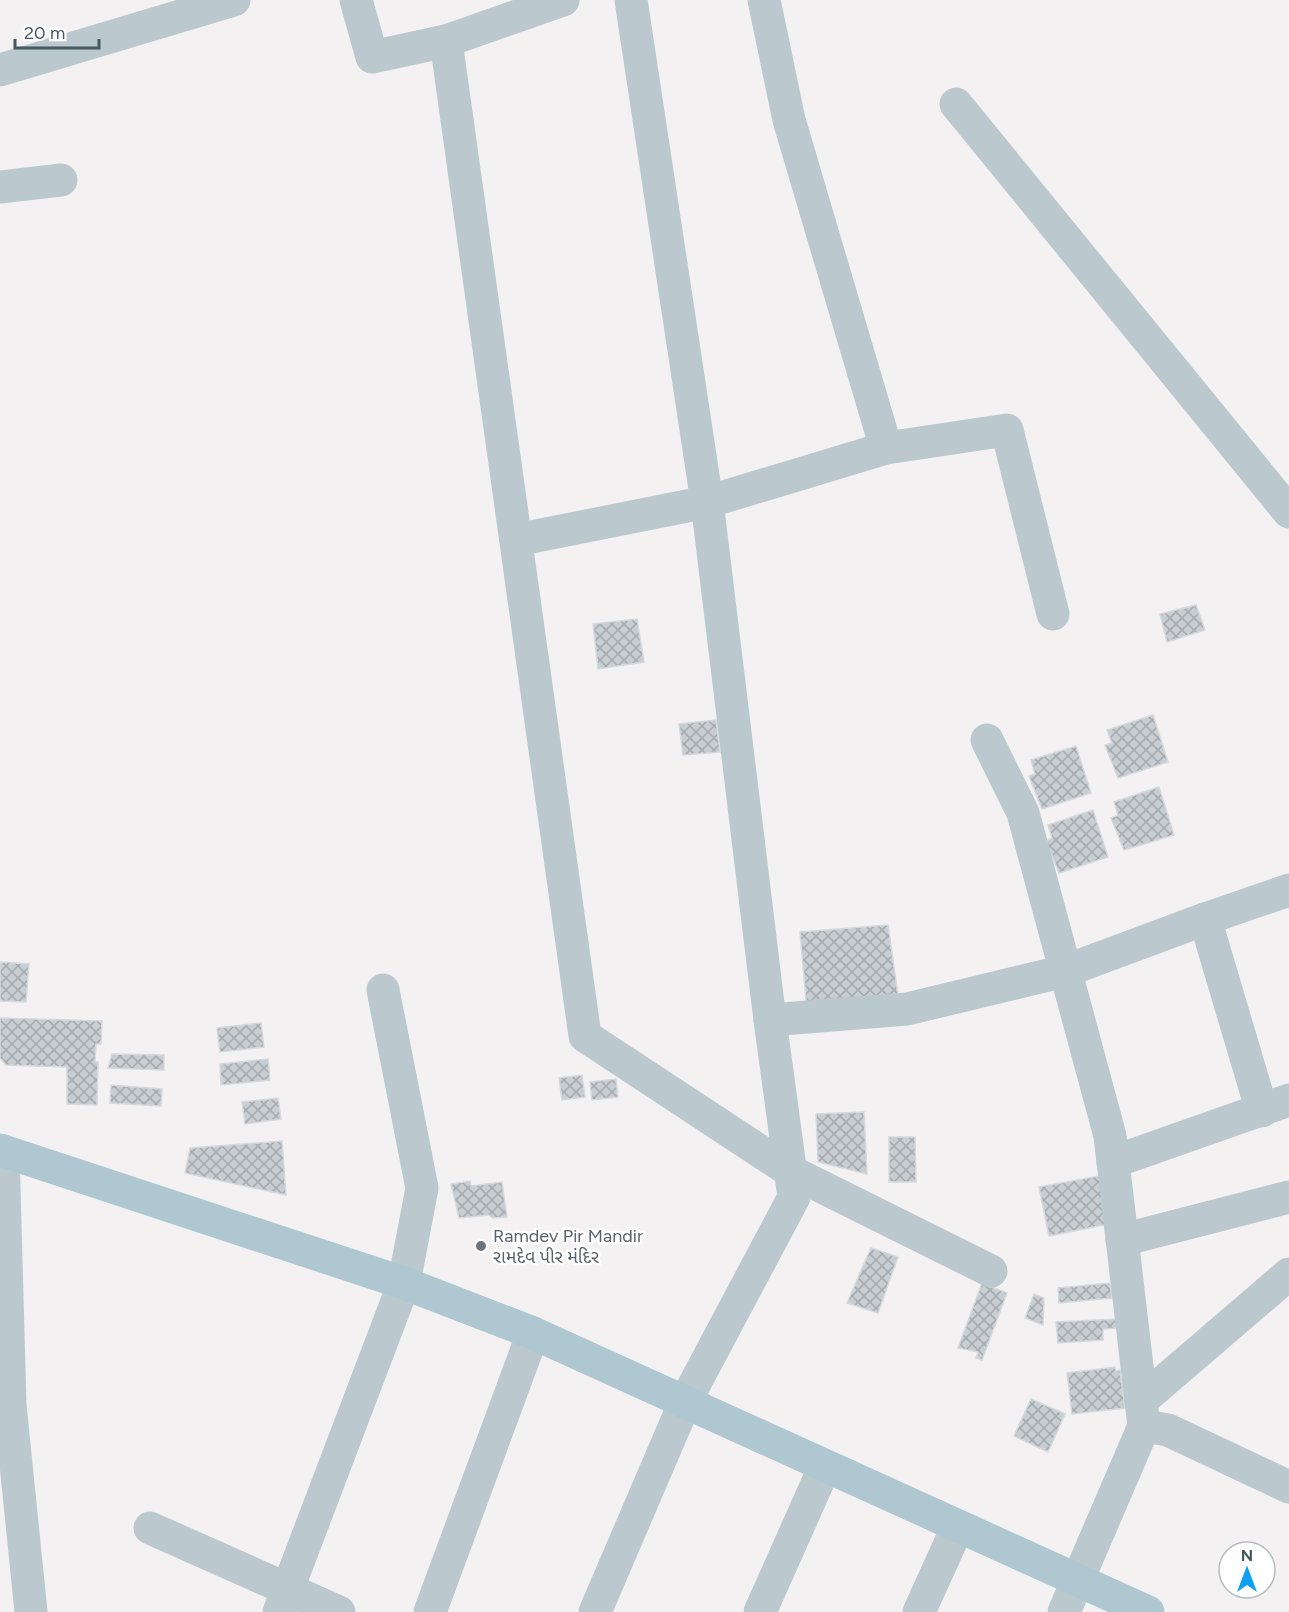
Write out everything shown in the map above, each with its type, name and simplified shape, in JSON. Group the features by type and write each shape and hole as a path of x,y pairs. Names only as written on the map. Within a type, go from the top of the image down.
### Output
{"main road":[{"path":"1,1150 404,1283 533,1333 1148,1612"}],"street":[{"path":"0,70 234,0"},
{"path":"356,0 372,57 446,41 563,0"},
{"path":"595,1612 685,1402 794,1197 770,1020 707,502 631,0"},
{"path":"764,0 789,120 886,448"},
{"path":"446,41 585,1036 790,1171 992,1271"},
{"path":"956,104 1289,512"},
{"path":"0,187 61,180"},
{"path":"516,540 707,502 886,448 1007,430 1053,614"},
{"path":"987,740 1023,813 1110,1136 1143,1414"},
{"path":"770,1020 907,1009 1065,971 1289,890"},
{"path":"1113,1162 1275,1106 1205,920"},
{"path":"284,1601 404,1283 422,1188 383,990"},
{"path":"1,1150 9,1405 31,1612"},
{"path":"1122,1240 1289,1197"},
{"path":"1064,1612 1143,1414 1289,1274"},
{"path":"430,1612 533,1333"},
{"path":"1143,1414 1168,1430 1289,1487"},
{"path":"760,1612 825,1466"},
{"path":"919,1612 958,1526"},
{"path":"150,1528 284,1601 339,1612"}],"building":[{"path":"1196,605 1205,630 1167,642 1160,614"},
{"path":"637,619 644,662 598,669 593,624"},
{"path":"1153,715 1168,762 1118,778 1105,745 1112,743 1107,730"},
{"path":"716,720 720,752 683,755 679,724"},
{"path":"1076,746 1091,793 1042,809 1029,776 1035,774 1031,760"},
{"path":"1159,787 1174,835 1124,850 1111,818 1118,815 1114,802"},
{"path":"1093,810 1108,857 1059,873 1046,841 1052,838 1048,825"},
{"path":"888,925 899,1002 807,1011 800,932"},
{"path":"0,962 29,964 26,1002 0,1001"},
{"path":"0,1018 102,1021 101,1044 96,1044 97,1105 67,1104 67,1067 6,1065 0,1058"},
{"path":"261,1023 264,1047 220,1052 217,1028"},
{"path":"112,1054 164,1055 164,1070 108,1068"},
{"path":"268,1059 270,1080 221,1085 220,1064"},
{"path":"582,1075 585,1097 562,1100 559,1078"},
{"path":"616,1079 618,1097 592,1100 590,1082"},
{"path":"111,1085 162,1089 161,1106 110,1103"},
{"path":"278,1098 281,1119 245,1124 242,1102"},
{"path":"864,1112 867,1174 818,1162 816,1114"},
{"path":"889,1137 915,1137 916,1182 889,1182"},
{"path":"282,1141 286,1195 185,1173 190,1148"},
{"path":"1104,1175 1114,1223 1049,1236 1039,1187"},
{"path":"470,1181 471,1186 502,1182 507,1217 493,1218 489,1215 459,1218 451,1184"},
{"path":"871,1248 898,1257 878,1313 847,1303"},
{"path":"982,1283 1007,1293 982,1360 976,1358 978,1352 958,1348"},
{"path":"1110,1283 1112,1298 1059,1303 1058,1288"},
{"path":"1034,1294 1044,1298 1043,1325 1025,1318"},
{"path":"1118,1319 1119,1328 1103,1329 1103,1340 1058,1343 1056,1322"},
{"path":"1115,1367 1116,1371 1120,1370 1125,1408 1072,1414 1067,1373"},
{"path":"1031,1399 1065,1414 1048,1452 1014,1436"}],"place":[{"name":"Ramdev Pir Mandir રામદેવ પીર મંદિર","path":"481,1246"}]}
